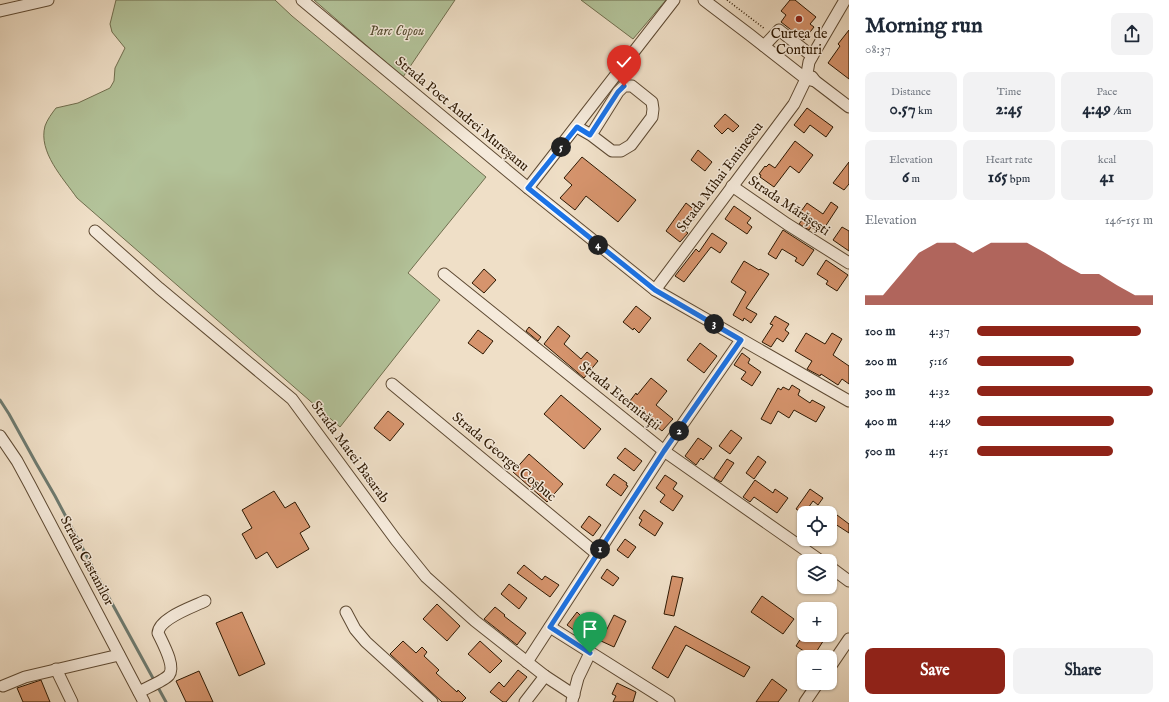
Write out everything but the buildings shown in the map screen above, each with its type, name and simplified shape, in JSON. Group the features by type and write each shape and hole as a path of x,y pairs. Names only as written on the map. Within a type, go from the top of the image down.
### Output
{"street":[{"path":"0,11 48,0"},
{"name":"Strada Poet Andrei Mureșanu","path":"302,0 528,188 655,290 849,401"},
{"path":"528,188 577,127 674,0"},
{"path":"704,0 764,46 849,107"},
{"name":"Strada Mihai Eminescu","path":"655,290 794,104 809,78 812,56 846,0"},
{"path":"764,46 779,30 812,56"},
{"path":"577,127 612,151 621,151 631,144 652,117 652,102 632,86 624,86 618,92 590,135"},
{"name":"Strada Mărășești","path":"732,186 787,224 849,263"},
{"name":"Strada Matei Basarab","path":"95,231 159,288 292,399 415,565 475,621 573,698"},
{"name":"Strada Eternității","path":"444,274 664,451 811,554"},
{"path":"527,662 664,451 741,340"},
{"name":"Strada George Coșbuc","path":"392,384 597,554"},
{"name":"Strada Castanilor","path":"0,436 17,461 30,485 144,702"},
{"path":"837,572 849,581"},
{"path":"138,692 168,676 172,671 171,663 158,633 158,628 165,620 205,601"},
{"path":"346,612 355,629 366,642 432,702"},
{"path":"550,627 669,702"},
{"path":"837,656 849,639"},
{"path":"573,698 581,670 590,653"},
{"path":"3,686 25,677 119,655"},
{"path":"56,669 72,702"},
{"path":"525,702 545,676"},
{"path":"805,702 813,690"}],"green space":[{"path":"116,0 275,0 292,16 486,177 408,273 440,300 340,427 77,198 48,155 44,136 45,126 56,108 78,103 110,88 114,81 115,68 125,48 112,32 110,24"},
{"name":"Parc Copou","path":"314,0 455,0 403,77"},
{"path":"581,0 666,0 633,39"}],"waterway":[{"path":"0,400 55,496 166,702"}],"place":[{"name":"Curtea de Conturi","path":"799,19"}],"route":[{"path":"590,653 550,627 664,451 741,340 655,290 638,278 528,188 577,127 590,135 618,92 624,86"}]}
